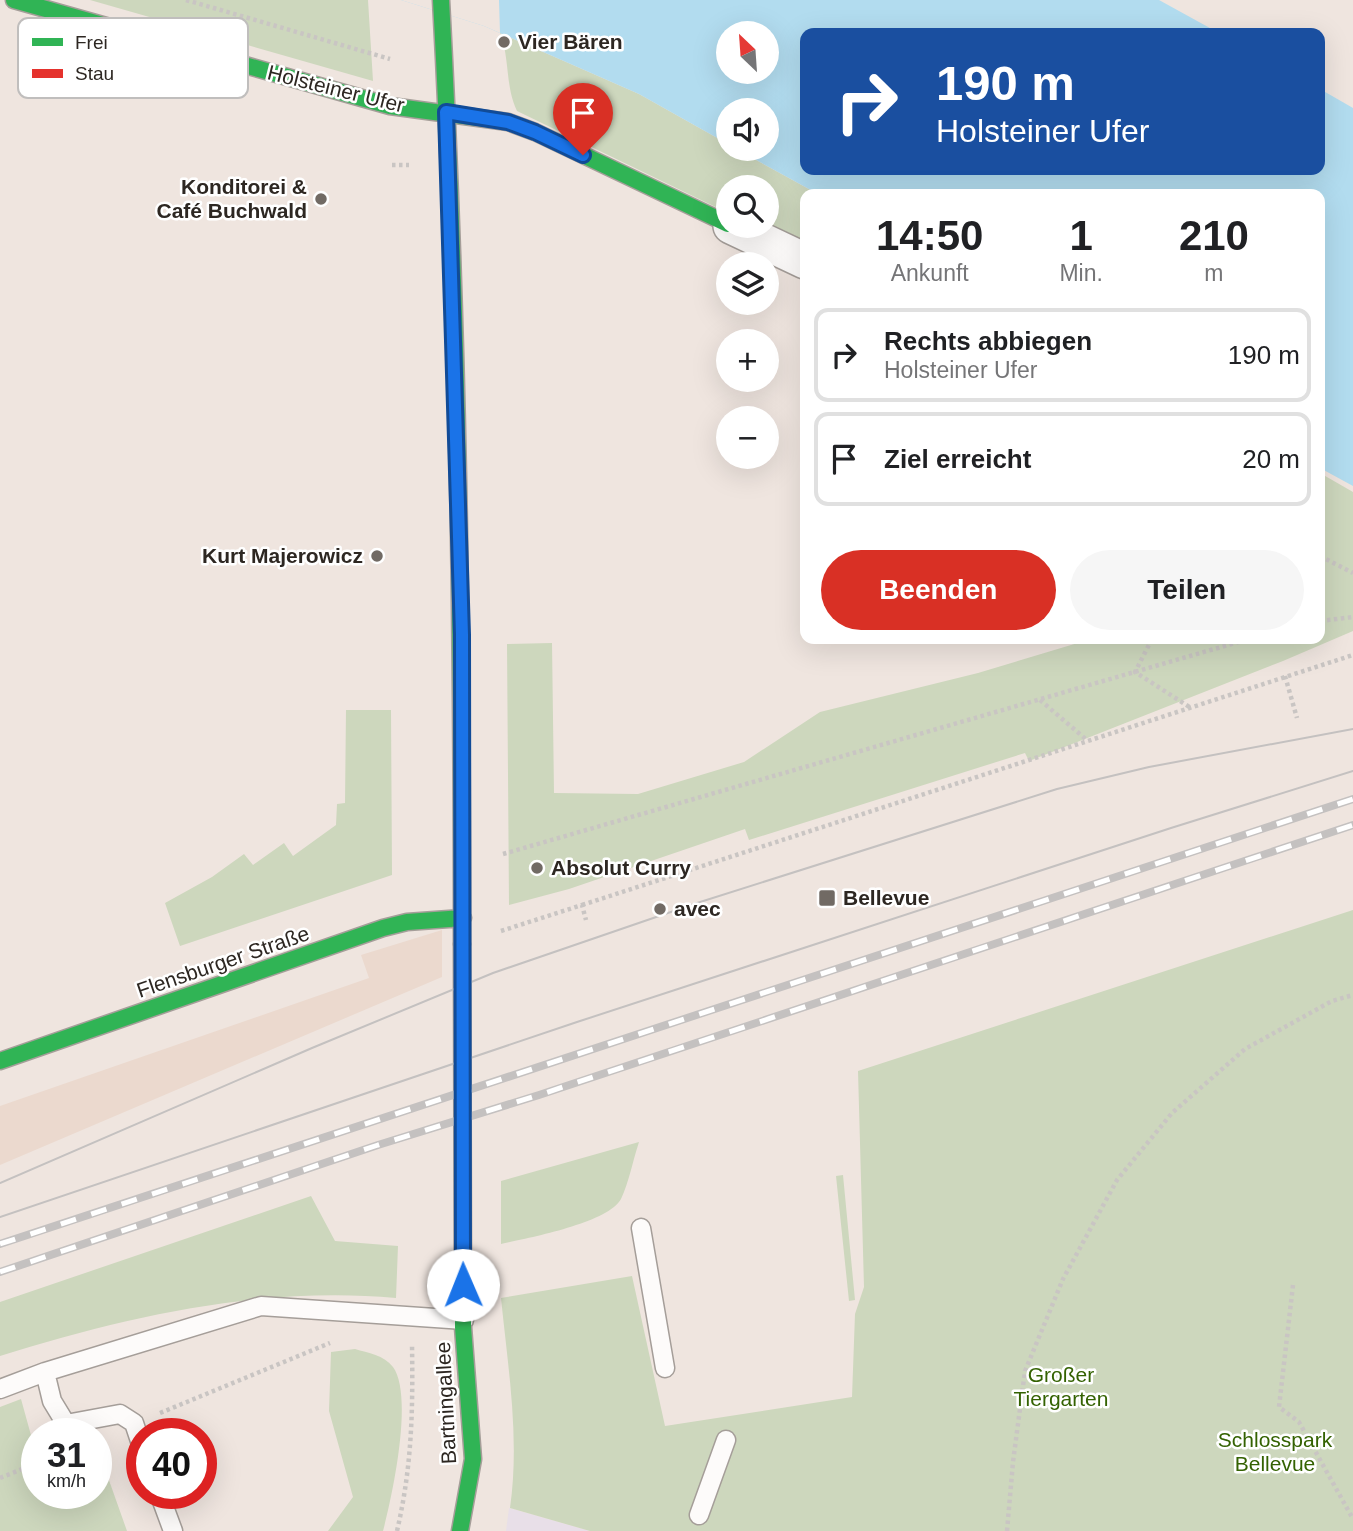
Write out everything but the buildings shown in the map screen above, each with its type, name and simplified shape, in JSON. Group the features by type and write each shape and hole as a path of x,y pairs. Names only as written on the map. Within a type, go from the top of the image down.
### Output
{"street":[{"name":"Holsteiner Ufer","path":"14,0 78,18"},
{"name":"Bartningallee","path":"441,6 462,635 464,1320 473,1460 460,1531"},
{"name":"Holsteiner Ufer","path":"248,66 390,106 508,122 535,132 716,219"},
{"name":"Holsteiner Ufer","path":"756,238 800,259"},
{"name":"Flensburger Straße","path":"0,1061 383,928 407,922 463,918"}],"lane":[{"path":"641,1228 666,1368"},
{"path":"0,1389 45,1372 261,1306 464,1320"},
{"path":"45,1372 52,1401 65,1424 120,1413 127,1418"},
{"path":"699,1515 726,1440"},
{"path":"165,1509 173,1531"}],"path":[{"path":"186,0 390,59"},
{"path":"1325,559 1353,573"},
{"path":"1325,620 1353,617"},
{"path":"1135,672 1149,644"},
{"path":"497,856 1232,644"},
{"path":"498,932 1353,655"},
{"path":"1135,672 1191,708"},
{"path":"1285,676 1297,718"},
{"path":"1040,700 1088,741"},
{"path":"582,905 586,920"},
{"path":"1007,1531 1025,1371 1063,1279 1117,1180 1172,1113 1245,1049 1332,1001 1353,995"},
{"path":"1293,1285 1279,1407 1299,1422 1353,1518"},
{"path":"397,1531 405,1494 413,1423 412,1334"},
{"path":"146,1418 329,1343"},
{"path":"0,1478 21,1469"}],"shaded area":[{"path":"442,930 442,977 0,1165 0,1106 369,978 361,955"},
{"path":"509,1508 590,1531 506,1531"}],"green space":[{"path":"90,0 368,0 373,81 248,45 248,18 153,18"},
{"path":"500,33 639,94 716,137 716,161 758,161 809,189 800,189 800,248 779,234 779,175 716,175 716,207 517,111"},
{"path":"1325,476 1353,492 1353,631 1325,643"},
{"path":"552,643 554,793 638,794 744,762 820,712 978,673 1074,644 1323,644 1029,761 1025,753 749,840 745,829 569,889 509,905 507,644"},
{"path":"346,710 391,710 392,875 180,946 165,903 212,877 244,854 253,865 284,843 293,856 336,825 337,804 345,803"},
{"path":"1353,910 1353,1531 590,1531 510,1508 513,1429 501,1298 632,1276 665,1426 852,1397 855,1314 864,1287 858,1071"},
{"path":"639,1142 624,1192 613,1208 566,1228 501,1244 501,1181"},
{"path":"843,1175 855,1300 849,1301 836,1176"},
{"path":"311,1196 335,1241 398,1246 396,1298 295,1296 195,1308 97,1328 0,1356 0,1302"},
{"path":"355,1349 376,1355 393,1367 399,1381 402,1400 399,1447 383,1531 328,1531 353,1497 329,1411 331,1352"},
{"path":"21,1399 26,1418 21,1418 21,1509 112,1509 112,1489 127,1531 0,1531 0,1407"}],"water":[{"path":"401,0 1159,0 1210,28 800,28 800,175 1325,175 1325,92 1353,108 1353,486 1325,471 1325,189 809,189 758,161 779,161 779,98 716,98 716,137 639,94 484,26"}],"pier":[{"path":"401,0 499,0 500,33 484,26"}],"tram line":[{"path":"0,1183 493,973 697,903 1057,789 1149,767 1353,729"},
{"path":"0,1217 577,1022 1353,771"}],"railway":[{"path":"0,1244 1353,799"},
{"path":"0,1272 1353,825"}],"traffic: fast":[{"path":"14,0 78,18"},
{"path":"441,0 458,472 462,944"},
{"path":"248,66 390,106 508,122 535,132 716,218"},
{"path":"0,1061 383,928 407,922 463,918"},
{"path":"460,1531 473,1459 463,1295"}],"traffic: jam":[{"path":"462,944 463,1295"}],"place":[{"name":"Vier Bären","path":"504,42"},
{"name":"Konditorei & Café Buchwald","path":"321,199"},
{"name":"Kurt Majerowicz","path":"377,556"},
{"name":"Absolut Curry","path":"537,868"},
{"name":"Bellevue","path":"827,898"},
{"name":"avec","path":"660,909"}],"route":[{"path":"463,1285 462,635 446,112 508,122 583,155"}],"park label":[{"name":"Großer Tiergarten","path":"1061,1387"},
{"name":"Schlosspark Bellevue","path":"1275,1452"}]}
